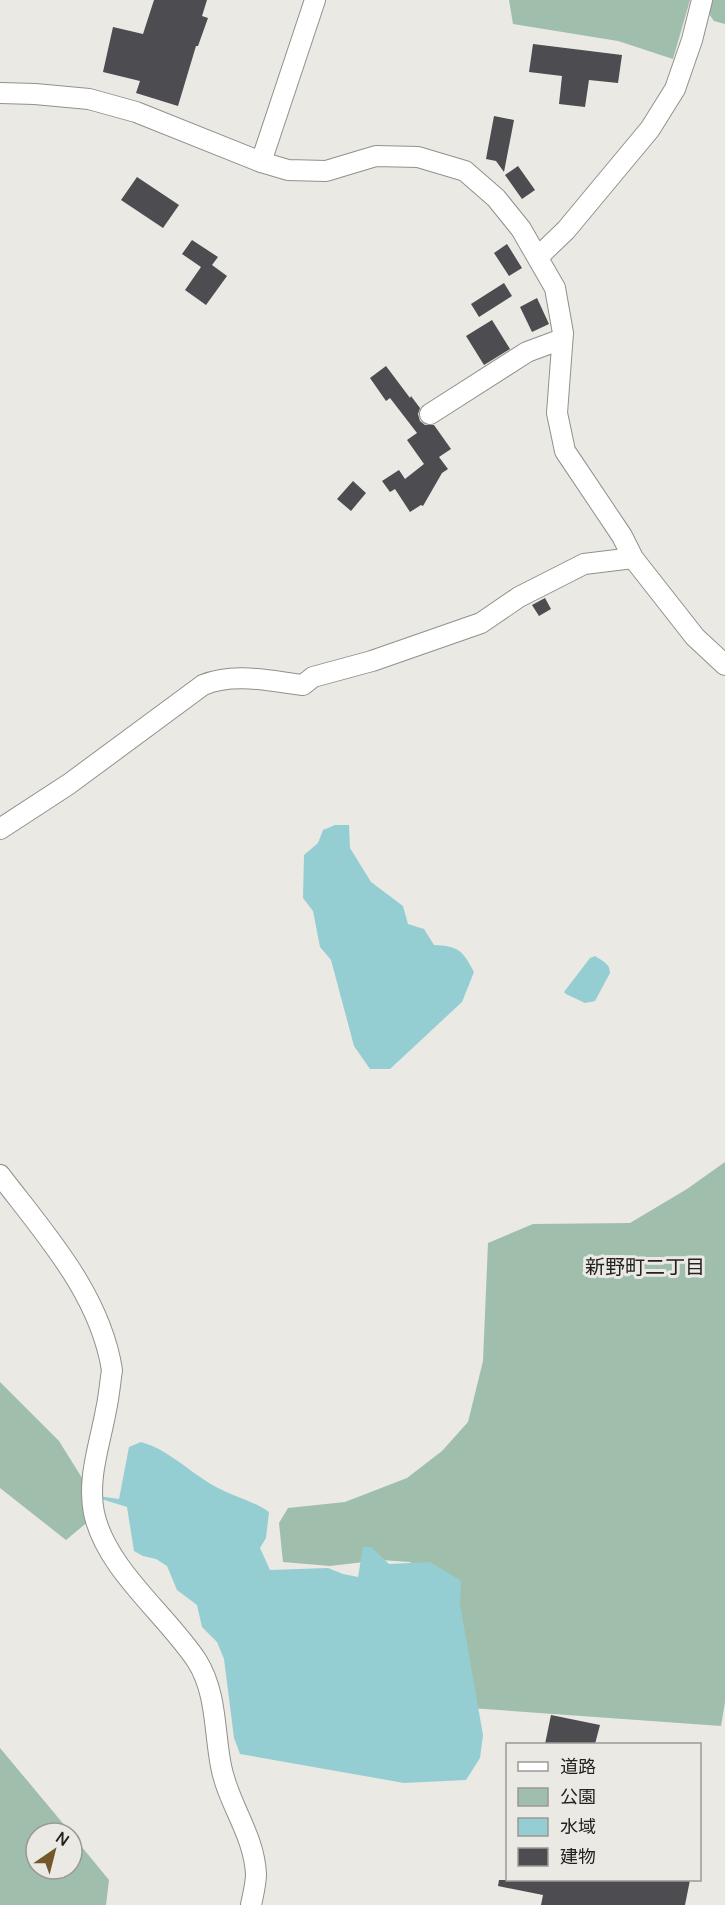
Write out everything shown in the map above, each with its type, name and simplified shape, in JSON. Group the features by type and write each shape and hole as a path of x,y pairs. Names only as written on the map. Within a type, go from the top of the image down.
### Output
{"street":[{"path":"261,162 315,0"},
{"path":"538,257 566,230 650,129 675,89 692,40 702,0"},
{"path":"0,93 89,99 136,112 261,162 288,170 326,171 376,156 418,157 465,171 496,198 521,229 555,288 562,339 557,413 565,451 622,536 633,558 695,637 725,665"},
{"path":"430,414 527,352 562,339"},
{"path":"0,829 69,784 203,685 240,678 303,685 314,676 372,661 481,623 519,597 584,564 633,558"},
{"path":"0,1175 72,1271 99,1323 109,1351 112,1370 91,1491 95,1515 108,1549 139,1591 181,1638 198,1663 209,1690 223,1776 250,1839 256,1875 251,1905"}],"green space":[{"path":"509,0 690,0 673,59 618,41 513,24"},
{"path":"710,0 725,0 725,24 714,21 707,11"},
{"path":"725,1162 725,1702 721,1726 470,1708 426,1578 410,1562 381,1560 330,1566 283,1562 279,1523 288,1508 345,1502 407,1478 442,1451 468,1422 483,1361 488,1243 533,1224 630,1223 687,1189"},
{"path":"0,1382 59,1441 102,1510 66,1540 0,1488"},
{"path":"0,1748 61,1821 24,1821 24,1881 84,1881 84,1850 109,1880 106,1905 0,1905"}],"water":[{"path":"335,825 349,825 350,848 371,882 403,906 408,924 424,929 434,945 455,948 467,959 474,972 462,1002 390,1069 370,1069 354,1046 331,960 320,947 313,911 303,898 304,855 318,843 323,830"},
{"path":"595,956 607,965 610,973 595,1001 585,1003 564,992 590,958"},
{"path":"141,1442 171,1456 218,1488 269,1512 266,1538 260,1548 270,1570 328,1568 358,1577 363,1547 371,1547 389,1564 430,1562 461,1581 460,1604 483,1735 480,1758 466,1780 404,1783 240,1754 234,1738 224,1659 217,1642 202,1627 197,1605 177,1590 167,1566 156,1559 134,1551 127,1507 98,1498 98,1496 119,1499 129,1447"}],"building":[{"path":"154,0 207,0 202,16 208,18 198,46 196,46 178,106 136,93 140,81 103,72 113,27 143,34"},
{"path":"533,44 622,55 618,83 589,80 585,107 559,104 562,76 529,72"},
{"path":"494,116 514,120 504,172 496,161 486,159"},
{"path":"518,166 535,190 522,199 505,175"},
{"path":"137,177 179,205 163,228 121,200"},
{"path":"192,240 218,257 212,265 227,276 206,305 185,290 201,267 182,254"},
{"path":"507,244 522,268 509,276 494,253"},
{"path":"504,283 512,296 479,317 471,304"},
{"path":"537,298 549,324 532,332 520,307"},
{"path":"492,320 510,349 484,365 466,336"},
{"path":"386,366 420,408 418,414 420,421 425,425 434,425 451,449 439,457 448,469 442,473 423,506 410,512 395,489 390,492 382,481 399,470 405,479 424,464 407,440 417,433 390,398 386,401 370,378"},
{"path":"353,481 366,493 351,511 337,499"},
{"path":"545,598 551,609 539,616 532,605"},
{"path":"551,1715 600,1725 595,1743 545,1743"},
{"path":"499,1880 690,1881 685,1905 541,1905 543,1895 498,1886"}],"district":[{"name":"新野町二丁目","path":"645,1266"}]}
